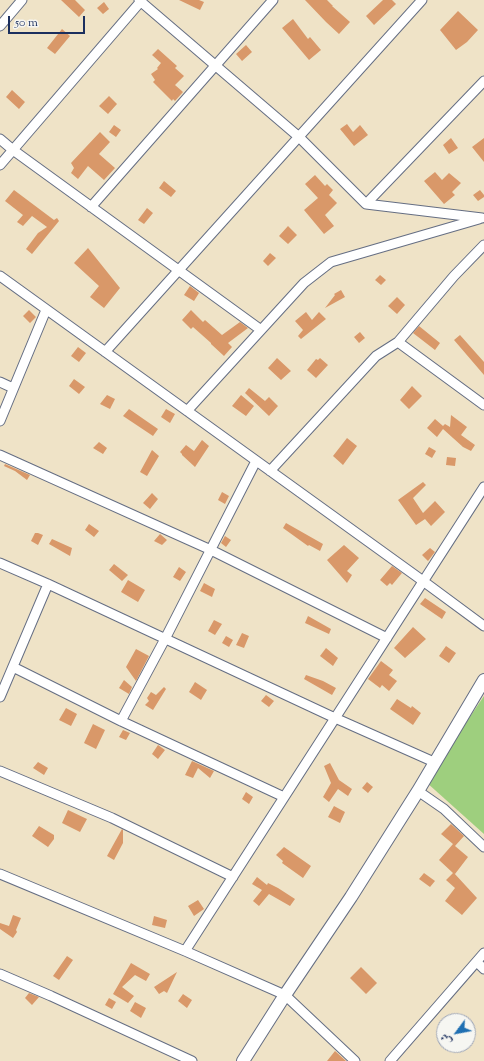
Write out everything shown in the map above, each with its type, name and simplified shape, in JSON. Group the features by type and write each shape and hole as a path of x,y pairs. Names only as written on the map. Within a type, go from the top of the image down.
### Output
{"main road":[{"path":"243,1061 285,995 351,897 418,791 484,680"}],"street":[{"path":"0,26 22,0"},
{"path":"0,165 140,0 299,136 366,204 483,218"},
{"path":"91,206 273,0"},
{"path":"105,352 422,0"},
{"path":"366,204 484,81"},
{"path":"0,139 261,330"},
{"path":"187,411 304,283 331,262 483,218"},
{"path":"270,471 376,356 398,342 454,276 484,245"},
{"path":"0,276 484,626"},
{"path":"0,420 46,310"},
{"path":"398,342 484,405"},
{"path":"0,382 14,388"},
{"path":"0,454 211,550 387,638"},
{"path":"121,720 165,639 256,461"},
{"path":"185,951 484,487"},
{"path":"0,563 335,718 434,762"},
{"path":"0,697 48,584"},
{"path":"12,667 284,797"},
{"path":"0,771 112,818 233,877"},
{"path":"418,791 444,809 484,847"},
{"path":"0,874 185,951 285,995 355,1061"},
{"path":"390,1061 484,953"},
{"path":"476,962 484,969"},
{"path":"0,974 192,1061"}],"green space":[{"path":"484,696 484,834 426,782"}],"building":[{"path":"61,0 75,0 85,10 79,17"},
{"path":"179,0 199,0 204,2 200,10"},
{"path":"305,0 327,0 350,22 339,34"},
{"path":"383,0 392,0 396,4 374,25 366,16"},
{"path":"104,2 109,9 103,14 97,8"},
{"path":"458,11 478,30 467,42 456,50 440,30"},
{"path":"293,19 308,39 310,37 321,50 309,60 282,28"},
{"path":"62,29 70,36 55,54 47,48"},
{"path":"246,45 252,52 242,61 236,54"},
{"path":"158,49 177,66 175,68 184,76 175,85 183,92 175,101 173,99 172,101 153,82 155,80 151,74 158,69 157,68 161,63 152,55"},
{"path":"12,90 25,102 19,109 6,97"},
{"path":"109,96 117,104 108,114 99,106"},
{"path":"347,124 353,132 360,125 368,135 354,146 340,129"},
{"path":"114,125 121,130 116,137 109,132"},
{"path":"100,132 110,142 99,154 115,168 104,180 88,166 78,179 71,173 74,168 71,163"},
{"path":"451,138 458,148 449,154 443,145"},
{"path":"484,138 484,162 472,147"},
{"path":"435,172 442,180 449,173 461,183 452,192 455,195 444,204 424,181"},
{"path":"315,175 325,186 327,184 333,190 329,195 337,203 325,215 334,226 324,234 304,210 318,198 305,184"},
{"path":"164,181 176,191 171,197 159,188"},
{"path":"14,190 54,220 57,218 59,221 32,254 26,249 38,233 47,227 32,216 23,226 17,222 23,215 5,201"},
{"path":"480,190 484,197 478,201 473,195"},
{"path":"147,208 153,213 144,224 138,220"},
{"path":"288,226 297,235 288,244 279,236"},
{"path":"88,248 120,288 104,308 90,297 99,286 74,263"},
{"path":"270,253 276,258 268,266 263,261"},
{"path":"380,275 386,280 381,285 375,280"},
{"path":"190,286 199,293 194,301 184,295"},
{"path":"341,290 345,297 325,308 335,295 334,294"},
{"path":"397,297 405,305 397,314 388,306"},
{"path":"29,310 36,317 30,323 23,316"},
{"path":"191,310 203,322 205,320 222,335 240,322 248,328 228,343 232,347 224,356 193,327 191,329 182,320"},
{"path":"306,312 312,320 319,312 326,319 301,339 298,336 303,330 295,321"},
{"path":"419,326 440,343 435,350 413,333"},
{"path":"360,332 365,338 359,343 354,337"},
{"path":"460,335 484,362 484,375 454,340"},
{"path":"78,347 86,353 79,362 71,356"},
{"path":"277,358 291,371 281,380 268,368"},
{"path":"320,358 328,365 316,378 307,370 316,359 318,360"},
{"path":"74,379 85,387 79,394 69,386"},
{"path":"412,386 422,396 409,409 400,400"},
{"path":"249,388 265,401 269,397 278,406 269,416 245,393"},
{"path":"107,395 115,399 110,409 100,404"},
{"path":"241,395 254,406 246,416 232,406"},
{"path":"129,409 158,429 153,436 123,416"},
{"path":"166,409 175,414 170,423 161,417"},
{"path":"451,415 467,427 461,435 475,445 471,451 463,447 443,429 437,437 427,428 435,419 443,426 445,424 450,427"},
{"path":"347,438 357,446 343,465 333,456"},
{"path":"202,440 209,446 195,467 180,452 186,445 194,451"},
{"path":"99,442 107,448 103,454 93,448"},
{"path":"429,447 436,451 432,458 425,454"},
{"path":"152,450 159,456 147,476 140,472"},
{"path":"447,457 456,458 455,466 446,465"},
{"path":"5,464 30,475 27,480 15,471 4,466"},
{"path":"423,482 426,485 413,498 423,513 435,501 445,512 431,526 425,519 416,525 398,500"},
{"path":"222,492 229,496 225,504 218,500"},
{"path":"152,493 158,499 150,509 143,503"},
{"path":"286,523 323,544 320,551 309,545 308,546 283,528"},
{"path":"89,524 99,531 94,537 85,530"},
{"path":"35,533 43,535 38,545 31,541"},
{"path":"160,534 167,540 162,545 154,541"},
{"path":"225,536 231,540 226,547 221,543"},
{"path":"52,539 72,548 70,556 49,544"},
{"path":"344,545 359,558 347,571 352,575 347,583 327,560"},
{"path":"430,548 435,552 428,561 422,555"},
{"path":"114,564 128,575 122,581 109,570"},
{"path":"392,566 402,573 392,585 390,583 387,586 380,580"},
{"path":"179,567 186,572 180,581 173,577"},
{"path":"128,580 145,590 138,602 121,592"},
{"path":"204,583 215,589 212,597 200,591"},
{"path":"425,598 446,612 442,619 420,604"},
{"path":"308,616 331,629 329,634 305,623"},
{"path":"214,620 222,624 215,635 208,631"},
{"path":"413,627 426,639 405,658 394,648"},
{"path":"242,633 249,636 244,648 236,645"},
{"path":"226,636 233,640 229,647 222,643"},
{"path":"446,646 456,653 449,663 439,656"},
{"path":"326,648 338,658 333,666 320,656"},
{"path":"136,649 149,656 136,681 126,667"},
{"path":"381,661 393,670 389,675 397,681 389,691 382,685 380,688 368,679"},
{"path":"306,675 323,681 336,688 332,695 304,679"},
{"path":"124,680 132,687 129,694 119,688"},
{"path":"195,682 207,690 201,700 189,692"},
{"path":"164,687 166,689 153,710 145,705 149,701 147,698 151,692 156,695"},
{"path":"266,695 274,701 269,707 261,701"},
{"path":"397,699 411,708 412,706 421,713 413,725 390,709"},
{"path":"66,708 77,714 71,726 59,720"},
{"path":"93,724 105,730 96,749 84,743"},
{"path":"123,730 130,733 126,740 119,737"},
{"path":"158,745 165,750 158,759 152,754"},
{"path":"192,761 214,771 210,778 198,768 193,778 185,775"},
{"path":"38,762 48,768 44,775 33,768"},
{"path":"330,763 339,780 352,789 348,796 338,789 329,802 323,797 331,783 324,766"},
{"path":"367,782 373,787 368,793 362,788"},
{"path":"246,792 253,797 249,804 242,799"},
{"path":"334,806 345,812 340,823 328,817"},
{"path":"68,810 87,819 80,832 62,823"},
{"path":"451,824 464,836 455,846 468,857 455,874 454,873 477,898 462,915 445,901 455,888 446,880 453,873 439,860 453,844 441,834"},
{"path":"39,826 54,835 54,839 48,847 32,836"},
{"path":"122,829 123,843 114,860 107,856"},
{"path":"284,847 311,866 303,878 282,863 283,861 276,855"},
{"path":"424,873 435,881 430,887 419,879"},
{"path":"257,877 267,885 268,883 278,888 295,899 290,906 269,894 259,906 253,901 262,890 252,884"},
{"path":"198,900 204,909 194,916 188,906"},
{"path":"13,915 21,918 16,930 17,932 13,938 0,929 0,923 9,926"},
{"path":"154,916 167,920 165,928 152,925"},
{"path":"67,956 73,960 59,980 53,976"},
{"path":"131,963 150,974 146,981 135,975 122,987 134,996 128,1003 113,994"},
{"path":"361,967 377,983 366,994 350,978"},
{"path":"177,972 167,993 164,991 159,994 154,987"},
{"path":"29,993 39,997 32,1005 25,998"},
{"path":"183,994 192,1000 187,1008 178,1001"},
{"path":"109,998 116,1002 112,1009 105,1005"},
{"path":"135,1002 146,1008 141,1018 130,1011"},
{"path":"335,1051 346,1061 327,1061"}]}
